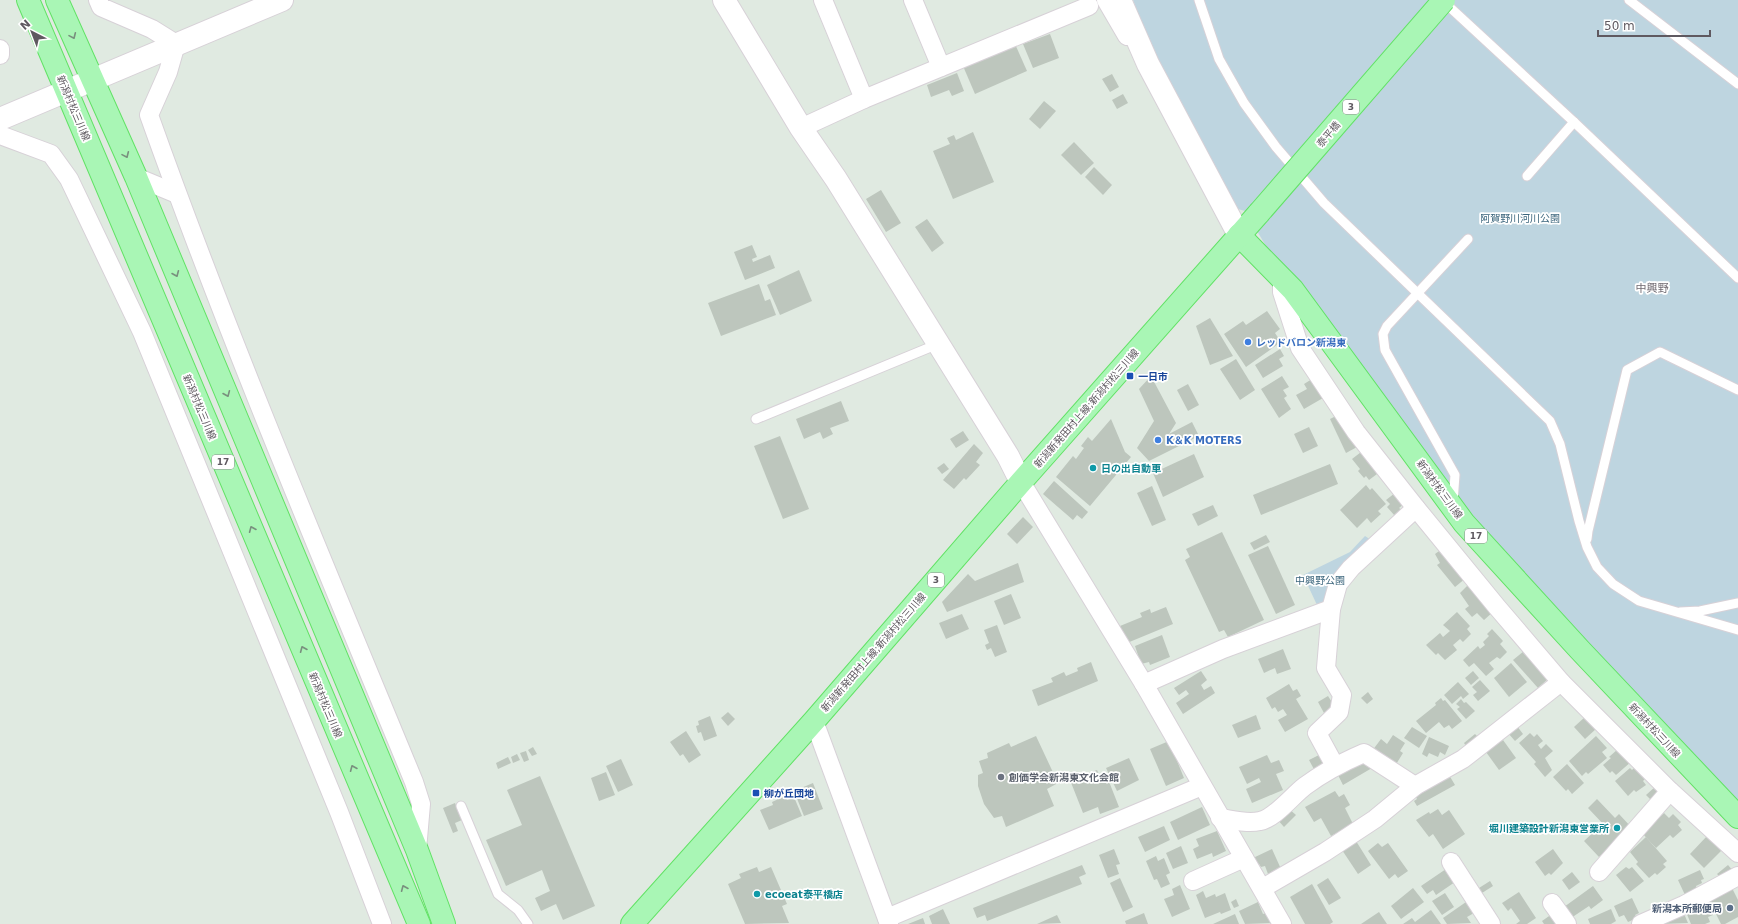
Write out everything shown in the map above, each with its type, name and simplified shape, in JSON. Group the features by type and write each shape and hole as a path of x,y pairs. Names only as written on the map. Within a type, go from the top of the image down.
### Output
{"main road":[{"name":"新潟村松三川線","path":"28,0 419,924"},
{"path":"57,0 136,177 417,850 444,924"},
{"name":"泰平橋","path":"1239,235 1443,0"},
{"name":"新潟村松三川線","path":"1239,235 1294,290 1464,523 1580,650 1738,817"},
{"name":"新潟新発田村上線;新潟村松三川線","path":"632,924 814,721 1021,482 1239,235"}],"street":[{"path":"98,0 101,7 152,29 176,44"},
{"path":"0,119 282,0"},
{"path":"724,0 801,128 836,180 1008,456 1021,482 1144,684 1220,818 1263,888 1282,924"},
{"path":"823,0 864,99"},
{"path":"913,0 941,67"},
{"path":"1106,0 1126,36 1141,48"},
{"path":"1120,0 1141,48 1239,235"},
{"path":"801,128 864,99 1089,6"},
{"path":"176,44 168,72 149,115 177,194 267,424 414,782 421,804 417,850"},
{"path":"0,49 0,55"},
{"path":"0,135 51,154 69,179 142,332 339,812 382,924"},
{"path":"136,177 177,194"},
{"path":"1282,278 1282,292 1300,348 1356,432 1416,508 1561,682 1670,791 1738,853"},
{"path":"1335,766 1317,733 1339,712 1342,695 1326,668 1331,610 1338,584 1351,568 1416,508"},
{"path":"1144,684 1223,649 1331,610"},
{"path":"1263,888 1325,852 1356,831 1416,786 1462,759 1561,682"},
{"path":"814,721 888,921 1202,786"},
{"path":"1220,818 1241,822 1261,821 1280,809 1304,787 1335,766 1364,753 1416,786"},
{"path":"1599,872 1670,791"},
{"path":"1193,881 1244,858"},
{"path":"1451,862 1488,923"},
{"path":"1641,924 1684,905 1738,876"},
{"path":"1552,903 1567,924"}],"lane":[{"path":"1199,0 1219,59 1244,103 1276,148 1324,203 1550,421 1560,444 1568,470 1587,547 1597,568 1612,584 1639,602 1738,630"},
{"path":"1443,0 1738,278"},
{"path":"1629,0 1738,84"},
{"path":"1527,176 1574,122"},
{"path":"1453,506 1455,475 1385,350 1383,334 1388,326 1468,239"},
{"path":"756,419 938,344"},
{"path":"1587,547 1588,531 1627,370 1660,352 1738,390"},
{"path":"1672,612 1700,611 1738,603"},
{"path":"461,806 498,894 518,910 528,924"}],"green space":[{"name":"阿賀野川河川公園","path":"1133,0 1738,0 1738,808 1467,513 1300,288 1266,246 1245,211 1238,209 1220,181 1152,53"},
{"name":"中興野公園","path":"1365,536 1371,540 1326,602 1317,605 1303,575 1350,552"}],"building":[{"path":"1050,34 1059,58 1033,68 1023,44"},
{"path":"1015,44 1027,71 975,94 963,66"},
{"path":"957,73 964,91 952,96 949,90 931,97 927,85"},
{"path":"1112,74 1119,87 1110,92 1102,79"},
{"path":"1123,94 1128,103 1117,109 1112,100"},
{"path":"1044,101 1056,111 1040,129 1029,119"},
{"path":"973,132 994,182 953,199 933,151 950,144 947,138 954,135 956,140"},
{"path":"1074,142 1094,163 1081,175 1061,155"},
{"path":"1094,167 1112,185 1103,195 1085,177"},
{"path":"881,190 901,223 886,232 866,199"},
{"path":"927,219 944,243 932,252 915,227"},
{"path":"752,245 757,257 752,259 753,262 770,255 775,268 745,280 734,252"},
{"path":"799,270 812,301 780,315 767,285"},
{"path":"759,284 765,301 770,299 776,315 721,336 708,303"},
{"path":"1267,311 1280,329 1275,333 1281,342 1246,367 1224,334 1243,321 1246,325"},
{"path":"1210,318 1233,356 1210,365 1196,326"},
{"path":"1280,349 1284,356 1279,359 1283,366 1263,378 1255,365"},
{"path":"1236,359 1255,390 1240,400 1220,369"},
{"path":"1151,376 1176,423 1169,434 1192,422 1199,436 1149,461 1137,448 1154,421 1139,389"},
{"path":"1282,376 1289,387 1283,390 1287,396 1284,398 1291,409 1279,418 1261,389"},
{"path":"1312,379 1323,398 1304,409 1296,395 1307,389 1304,384"},
{"path":"1188,384 1199,405 1188,411 1177,390"},
{"path":"841,401 849,421 830,428 833,434 823,439 820,432 804,439 796,419"},
{"path":"1338,415 1359,446 1346,453 1330,419"},
{"name":"日の出自動車","path":"1111,419 1125,452 1131,457 1090,506 1056,477 1073,456 1076,459 1084,448 1081,446 1088,437 1092,441"},
{"path":"1309,427 1318,446 1303,453 1294,434"},
{"path":"963,431 969,440 956,448 950,439"},
{"path":"780,436 809,509 783,519 754,446"},
{"path":"974,444 983,453 976,462 980,465 966,480 964,478 954,489 943,480"},
{"path":"1365,449 1381,471 1369,480 1366,476 1364,478 1358,471 1360,469 1352,459"},
{"path":"1194,454 1204,477 1163,497 1153,473"},
{"path":"944,463 949,469 942,474 937,468"},
{"path":"1330,464 1338,484 1261,515 1253,495"},
{"path":"1054,481 1088,512 1082,519 1077,515 1073,520 1043,494"},
{"path":"1366,485 1370,490 1372,488 1386,504 1378,511 1381,514 1371,523 1367,518 1357,528 1340,510"},
{"path":"1152,486 1166,520 1152,526 1137,493"},
{"path":"1395,493 1404,504 1399,508 1402,510 1395,516 1387,507 1390,504 1386,500"},
{"path":"1213,505 1218,516 1198,526 1192,514"},
{"path":"1023,517 1033,527 1017,544 1007,534"},
{"path":"1222,532 1264,620 1228,637 1224,630 1219,632 1185,560 1190,557 1186,549"},
{"path":"1266,535 1270,542 1254,550 1250,543"},
{"path":"1268,546 1295,605 1276,614 1248,555"},
{"path":"1442,549 1466,578 1455,587 1437,565 1440,563 1435,554"},
{"path":"1018,563 1024,582 947,612 942,602 968,574 975,581"},
{"path":"1470,583 1494,611 1484,620 1477,613 1472,617 1465,609 1469,606 1460,593"},
{"path":"1011,594 1021,618 1004,625 994,601"},
{"path":"1166,607 1173,624 1127,643 1120,626 1142,617 1140,613 1150,609 1151,613"},
{"path":"1457,612 1470,626 1467,629 1471,634 1463,642 1460,639 1453,645 1457,650 1445,660 1438,653 1436,655 1426,645 1440,633 1443,637 1450,631 1443,625"},
{"path":"962,614 969,629 946,639 939,623"},
{"path":"997,625 1007,652 995,657 991,648 987,650 985,645 989,643 984,630"},
{"path":"1492,629 1503,641 1500,644 1507,652 1500,659 1497,657 1489,663 1494,669 1486,676 1474,663 1469,667 1463,660 1478,646 1480,649 1485,645 1483,642 1489,636 1487,634"},
{"path":"1162,635 1170,657 1150,665 1149,662 1141,664 1135,646"},
{"path":"1283,649 1291,669 1277,674 1275,668 1264,673 1258,659"},
{"path":"1524,651 1550,677 1538,688 1513,660"},
{"path":"1091,662 1098,681 1038,706 1032,690 1053,682 1051,678 1064,672 1066,676 1078,671 1077,668"},
{"path":"1511,663 1527,682 1509,697 1494,678"},
{"path":"1201,671 1207,680 1201,685 1204,690 1211,686 1215,693 1183,714 1176,703 1189,694 1186,690 1179,695 1174,688"},
{"path":"1473,671 1479,678 1471,685 1465,678"},
{"path":"1480,680 1490,691 1478,701 1473,695 1477,692 1472,687"},
{"path":"1458,682 1469,694 1463,699 1461,696 1452,704 1444,695"},
{"path":"1289,684 1293,691 1297,689 1301,696 1296,699 1308,719 1285,732 1278,720 1287,715 1283,709 1278,712 1275,707 1272,709 1266,698"},
{"path":"1368,692 1373,699 1367,704 1361,698"},
{"path":"1328,696 1335,707 1324,713 1318,702"},
{"path":"1441,698 1443,701 1445,700 1462,721 1452,729 1449,725 1444,728 1439,722 1426,733 1416,721 1436,705 1435,703"},
{"path":"1461,699 1475,711 1466,719 1457,709 1460,707 1456,704"},
{"path":"728,712 735,719 728,726 721,718"},
{"path":"1256,715 1261,729 1238,738 1232,725"},
{"path":"710,716 717,736 704,741 701,732 698,733 696,726 699,725 698,721"},
{"path":"1586,716 1597,728 1585,739 1574,727"},
{"path":"1517,726 1523,734 1515,741 1508,733"},
{"path":"1412,727 1427,736 1419,748 1404,738"},
{"path":"686,731 701,755 689,763 683,754 680,756 670,742"},
{"path":"1530,733 1534,737 1537,734 1543,741 1538,745 1541,749 1546,744 1553,751 1545,758 1552,770 1545,777 1534,764 1536,762 1519,743"},
{"path":"1475,734 1480,739 1468,749 1464,743"},
{"path":"1393,735 1405,743 1400,751 1403,753 1395,766 1372,751 1381,739 1387,744"},
{"path":"1036,736 1058,783 1047,789 1054,806 1006,827 1002,816 994,818 984,804 978,786 978,775 983,773 979,761 988,758 987,753 1009,743 1011,747"},
{"path":"1596,736 1607,748 1602,752 1607,758 1588,774 1586,772 1582,776 1569,761"},
{"path":"1429,737 1449,746 1445,755 1440,752 1438,757 1429,753 1427,757 1422,754"},
{"path":"1503,740 1516,758 1499,770 1486,752"},
{"path":"1169,741 1184,778 1166,786 1150,749"},
{"path":"533,747 537,754 532,756 528,750"},
{"path":"1618,749 1632,761 1616,775 1612,771 1610,773 1603,765"},
{"path":"526,751 529,760 524,762 520,753"},
{"path":"1323,753 1330,766 1316,773 1309,760"},
{"path":"517,754 520,760 513,763 511,757"},
{"path":"1267,755 1271,763 1279,760 1284,771 1276,774 1283,790 1252,803 1246,789 1261,782 1259,778 1247,784 1239,767"},
{"path":"508,757 511,763 498,769 496,763"},
{"path":"1129,758 1139,780 1117,791 1106,768"},
{"path":"1361,758 1365,765 1369,763 1372,768 1343,785 1337,773"},
{"path":"621,759 633,785 618,792 606,766"},
{"path":"1567,764 1584,783 1572,794 1568,789 1566,791 1553,777"},
{"path":"1636,766 1647,777 1643,781 1646,785 1636,792 1634,790 1628,796 1615,781 1630,768 1632,770"},
{"path":"1097,770 1102,781 1108,779 1119,807 1100,814 1098,807 1083,813 1070,780"},
{"path":"606,772 615,795 599,801 591,778"},
{"path":"1449,775 1455,785 1417,806 1414,801 1417,799 1415,796"},
{"path":"540,776 595,906 563,920 556,904 541,911 535,898 550,891 542,870 506,886 486,840 522,825 507,790"},
{"path":"813,783 823,809 804,816 794,791"},
{"path":"1656,786 1661,792 1651,800 1646,795"},
{"path":"1335,791 1339,797 1344,794 1350,805 1345,808 1353,824 1331,836 1321,818 1314,822 1305,807"},
{"path":"785,796 787,800 794,797 802,816 769,830 760,810 773,805 772,802"},
{"name":"堀川建築設計新潟東営業所","path":"1597,799 1615,818 1619,814 1631,827 1599,857 1584,841 1597,829 1600,831 1605,826 1588,808"},
{"path":"455,803 462,820 455,823 458,831 453,833 443,808"},
{"path":"1202,807 1210,825 1178,840 1170,822"},
{"path":"1288,808 1296,815 1284,827 1277,819"},
{"path":"1438,809 1442,815 1449,810 1465,834 1443,849 1433,834 1429,837 1416,820 1429,812 1430,814"},
{"path":"1664,813 1669,818 1673,814 1681,822 1678,825 1682,830 1673,838 1670,835 1656,848 1642,833"},
{"path":"1164,826 1170,840 1145,852 1138,837"},
{"path":"1217,831 1226,851 1213,857 1212,853 1197,859 1193,849 1199,846 1196,839"},
{"path":"1707,836 1722,850 1704,868 1690,854"},
{"path":"1646,837 1667,861 1663,864 1666,867 1657,875 1655,873 1649,878 1636,864 1638,862 1630,852"},
{"path":"1356,841 1371,865 1358,874 1342,850"},
{"path":"1378,843 1382,847 1388,843 1408,871 1398,878 1395,874 1389,879 1368,851"},
{"path":"1181,846 1188,863 1173,869 1166,853"},
{"path":"1114,849 1120,864 1116,865 1119,874 1108,878 1099,855"},
{"path":"1272,849 1281,869 1268,874 1265,866 1261,867 1259,864 1256,865 1253,858"},
{"path":"1553,849 1563,863 1551,875 1549,873 1545,876 1535,862"},
{"path":"1156,856 1158,861 1164,858 1170,873 1166,875 1170,884 1161,888 1157,879 1154,880 1146,861"},
{"path":"1082,865 1086,874 1079,877 1082,884 987,921 985,915 977,918 973,908"},
{"path":"1728,865 1734,872 1724,881 1717,874"},
{"name":"ecoeat泰平橋店","path":"757,867 759,872 771,867 787,904 782,906 789,923 745,924 728,884 741,878 739,874"},
{"path":"1626,867 1629,869 1632,867 1644,881 1630,892 1616,875"},
{"path":"1446,869 1455,882 1436,895 1433,890 1427,894 1421,886"},
{"path":"1700,870 1704,879 1701,880 1702,883 1696,886 1697,890 1685,895 1678,880"},
{"path":"1572,872 1580,882 1569,890 1562,880"},
{"path":"1120,878 1133,907 1123,912 1110,883"},
{"path":"1328,878 1341,898 1329,905 1317,885"},
{"path":"1490,881 1493,886 1482,893 1479,888"},
{"path":"1312,884 1333,922 1330,924 1305,924 1290,897"},
{"path":"1180,885 1190,909 1172,917 1164,899 1174,895 1172,889"},
{"path":"1593,886 1603,900 1591,909 1589,906 1571,918 1564,907"},
{"path":"1413,888 1424,902 1401,919 1391,906"},
{"path":"1732,888 1738,900 1738,917 1725,924 1721,924 1709,900"},
{"path":"1203,891 1206,898 1215,894 1216,897 1225,893 1231,910 1221,914 1220,912 1205,918 1196,895"},
{"path":"1519,892 1536,918 1527,924 1516,924 1520,921 1511,908 1508,911 1502,903"},
{"path":"1445,893 1454,907 1442,915 1432,901"},
{"path":"1632,898 1639,913 1635,915 1637,918 1628,922 1624,915 1619,917 1614,906"},
{"path":"1236,899 1239,906 1234,908 1231,902"},
{"path":"1706,900 1713,915 1708,917 1710,922 1705,924 1691,924 1686,912"},
{"path":"1258,902 1263,914 1268,912 1273,923 1245,924 1239,911"},
{"path":"1466,902 1474,913 1467,917 1471,923 1447,924 1443,918"},
{"path":"943,909 950,924 932,924 929,916"},
{"path":"1611,909 1616,921 1611,924 1590,924 1588,919"},
{"path":"1682,909 1688,923 1660,924"},
{"path":"1431,910 1441,924 1403,924 1412,918 1415,922"},
{"path":"1379,912 1387,924 1361,924"},
{"path":"1144,913 1148,924 1126,924 1125,921"},
{"path":"1235,914 1239,924 1213,924"},
{"path":"1552,914 1557,924 1544,924 1542,921"},
{"path":"1057,915 1061,923 1037,924"},
{"path":"923,918 925,924 908,924"}],"place":[{"name":"レッドバロン新潟東","path":"1248,342"},
{"name":"一日市","path":"1130,376"},
{"name":"K＆K MOTERS","path":"1158,440"},
{"name":"日の出自動車","path":"1093,468"},
{"name":"創価学会新潟東文化会館","path":"1001,777"},
{"name":"柳が丘団地","path":"756,793"},
{"name":"堀川建築設計新潟東営業所","path":"1617,828"},
{"name":"ecoeat泰平橋店","path":"757,894"},
{"name":"新潟本所郵便局","path":"1730,908"}],"district":[{"name":"中興野","path":"1652,288"}]}
